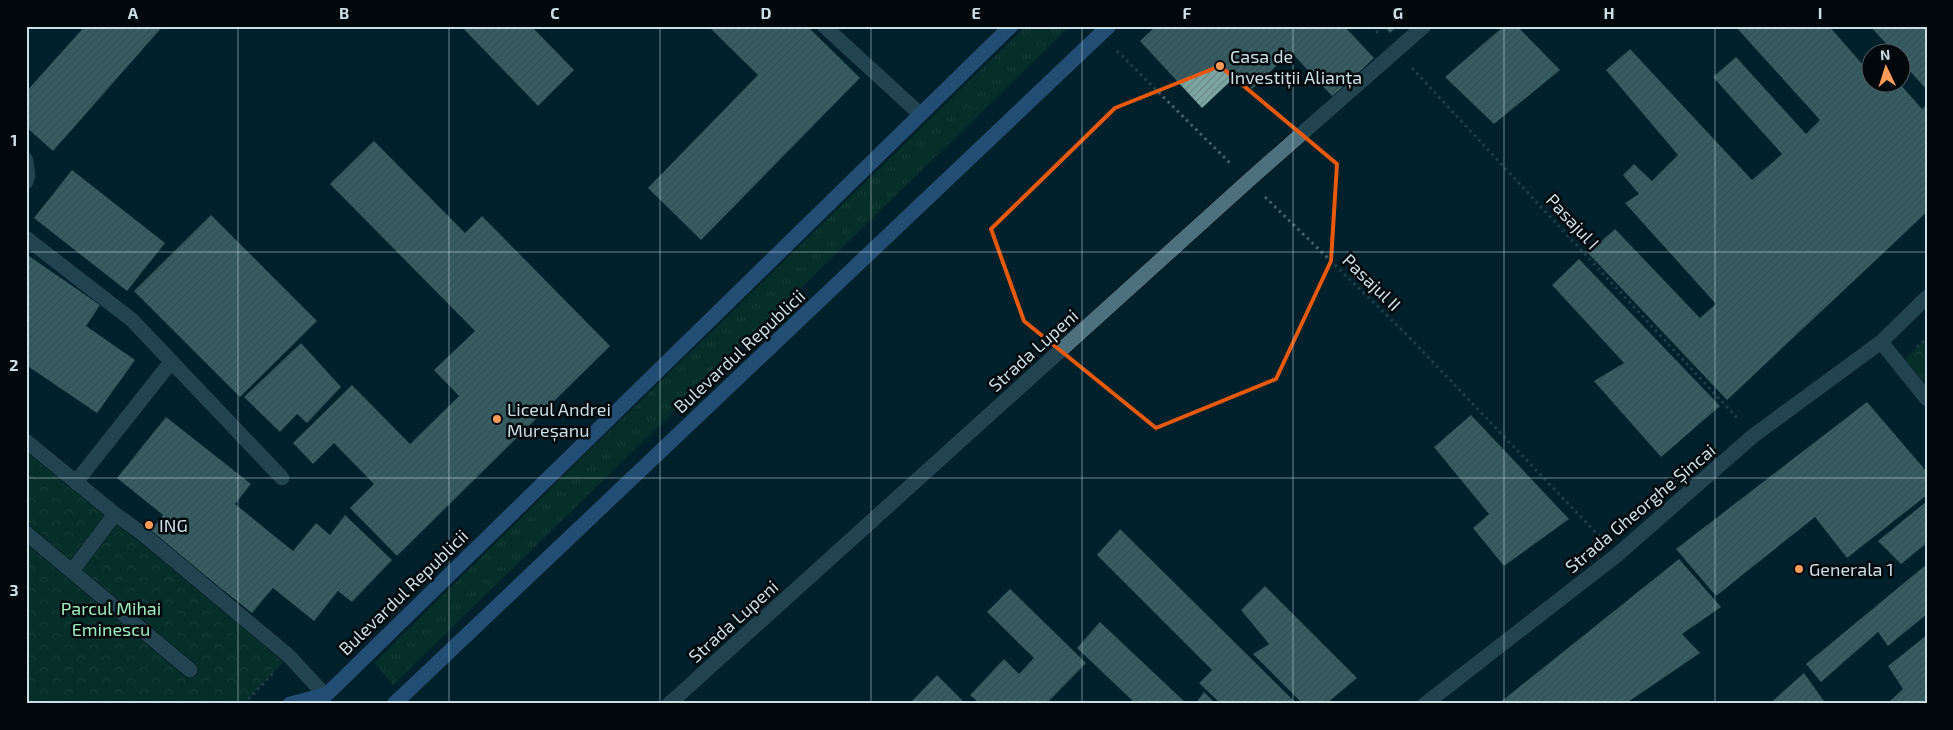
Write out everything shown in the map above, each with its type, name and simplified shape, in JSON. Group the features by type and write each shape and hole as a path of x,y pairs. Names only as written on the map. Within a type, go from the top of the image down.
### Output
{"main road":[{"name":"Bulevardul Republicii","path":"321,700 1011,26"},
{"name":"Bulevardul Republicii","path":"394,704 1105,30"},
{"path":"290,704 321,700"}],"street":[{"path":"824,26 920,114"},
{"name":"Strada Lupeni","path":"669,704 1248,181 1424,26"},
{"path":"26,160 28,176 26,182"},
{"path":"26,238 132,320 282,478"},
{"name":"Strada Gheorghe Șincai","path":"1425,704 1618,555 1754,436 1881,342 1927,297"},
{"path":"1881,342 1927,399"},
{"path":"76,482 172,362"},
{"path":"26,441 115,514 143,534 289,656 321,700"},
{"path":"72,571 115,514"},
{"path":"26,533 190,670"}],"path":[{"name":"Pasajul I","path":"1372,26 1754,436"},
{"name":"Pasajul II","path":"1105,30 1248,181 1406,334 1618,555"},
{"path":"244,704 289,656"}],"highlighted area":[{"path":"1220,66 1337,164 1331,261 1276,379 1156,428 1024,321 991,229 1115,108"}],"green space":[{"path":"1026,26 1070,26 393,685 374,663"},
{"path":"1927,338 1927,399 1898,365"},
{"name":"Parcul Mihai Eminescu","path":"26,441 289,656 244,704 26,704"}],"building":[{"path":"85,26 163,26 53,151 26,127 26,92"},
{"path":"461,26 531,26 574,70 538,106"},
{"path":"708,26 807,26 860,78 701,240 648,188 758,75"},
{"name":"Casa de Investiții Alianța","path":"1156,26 1344,26 1374,58 1333,97 1291,52 1252,89 1238,74 1202,108 1140,41"},
{"path":"1384,26 1397,26 1390,33"},
{"path":"1504,26 1517,26 1560,70 1494,124 1445,77"},
{"path":"1735,26 1829,26 1860,62 1860,92 1907,92 1922,109 1927,104 1927,212 1727,400 1588,253 1615,229 1700,318 1716,304 1625,203 1639,194 1623,175 1634,164 1652,181 1678,155 1606,70 1630,49 1752,180 1782,154 1713,77 1736,57 1806,134 1820,120"},
{"path":"1870,26 1927,26 1927,90 1910,71 1910,42 1885,42"},
{"path":"374,141 465,233 482,216 610,346 397,556 350,508 374,484 334,443 313,464 293,443 352,385 410,444 459,396 434,370 475,331 330,184"},
{"path":"72,170 165,243 127,291 34,218"},
{"path":"211,215 317,321 240,397 134,291"},
{"path":"26,254 100,305 86,326 135,360 97,413 26,365"},
{"path":"1579,259 1720,406 1661,457 1594,381 1624,363 1552,285"},
{"path":"301,343 341,387 307,423 297,414 280,432 244,397"},
{"path":"1867,402 1927,472 1927,495 1847,558 1815,517 1716,596 1676,549"},
{"path":"1471,415 1569,519 1504,566 1473,528 1489,514 1434,447"},
{"path":"166,417 251,484 235,504 293,551 316,523 330,535 345,515 392,560 352,602 338,591 314,621 273,588 252,613 150,532 163,515 117,478"},
{"path":"1927,501 1927,543 1901,564 1878,541"},
{"path":"1120,529 1297,704 1221,704 1199,683 1212,670 1097,555"},
{"path":"1679,559 1721,607 1682,634 1700,653 1625,704 1498,704"},
{"path":"1927,564 1927,614 1888,646 1878,632 1821,682 1806,664"},
{"path":"1265,586 1357,678 1326,704 1303,704 1253,654 1269,644 1241,610"},
{"path":"1010,589 1086,663 1046,704 980,704 970,695 1004,659 1019,674 1034,658 987,612"},
{"path":"1100,622 1187,704 1136,704 1077,648"},
{"path":"1927,635 1927,704 1890,704 1889,702 1903,689 1888,666"},
{"path":"1804,673 1826,704 1769,704"},
{"path":"937,675 966,704 909,704"},
{"path":"1204,692 1216,704 1195,704"}],"place":[{"name":"Casa de Investiții Alianța","path":"1220,66"},
{"name":"Liceul Andrei Mureșanu","path":"497,419"},
{"name":"ING","path":"149,525"},
{"name":"Generala 1","path":"1799,569"}]}
